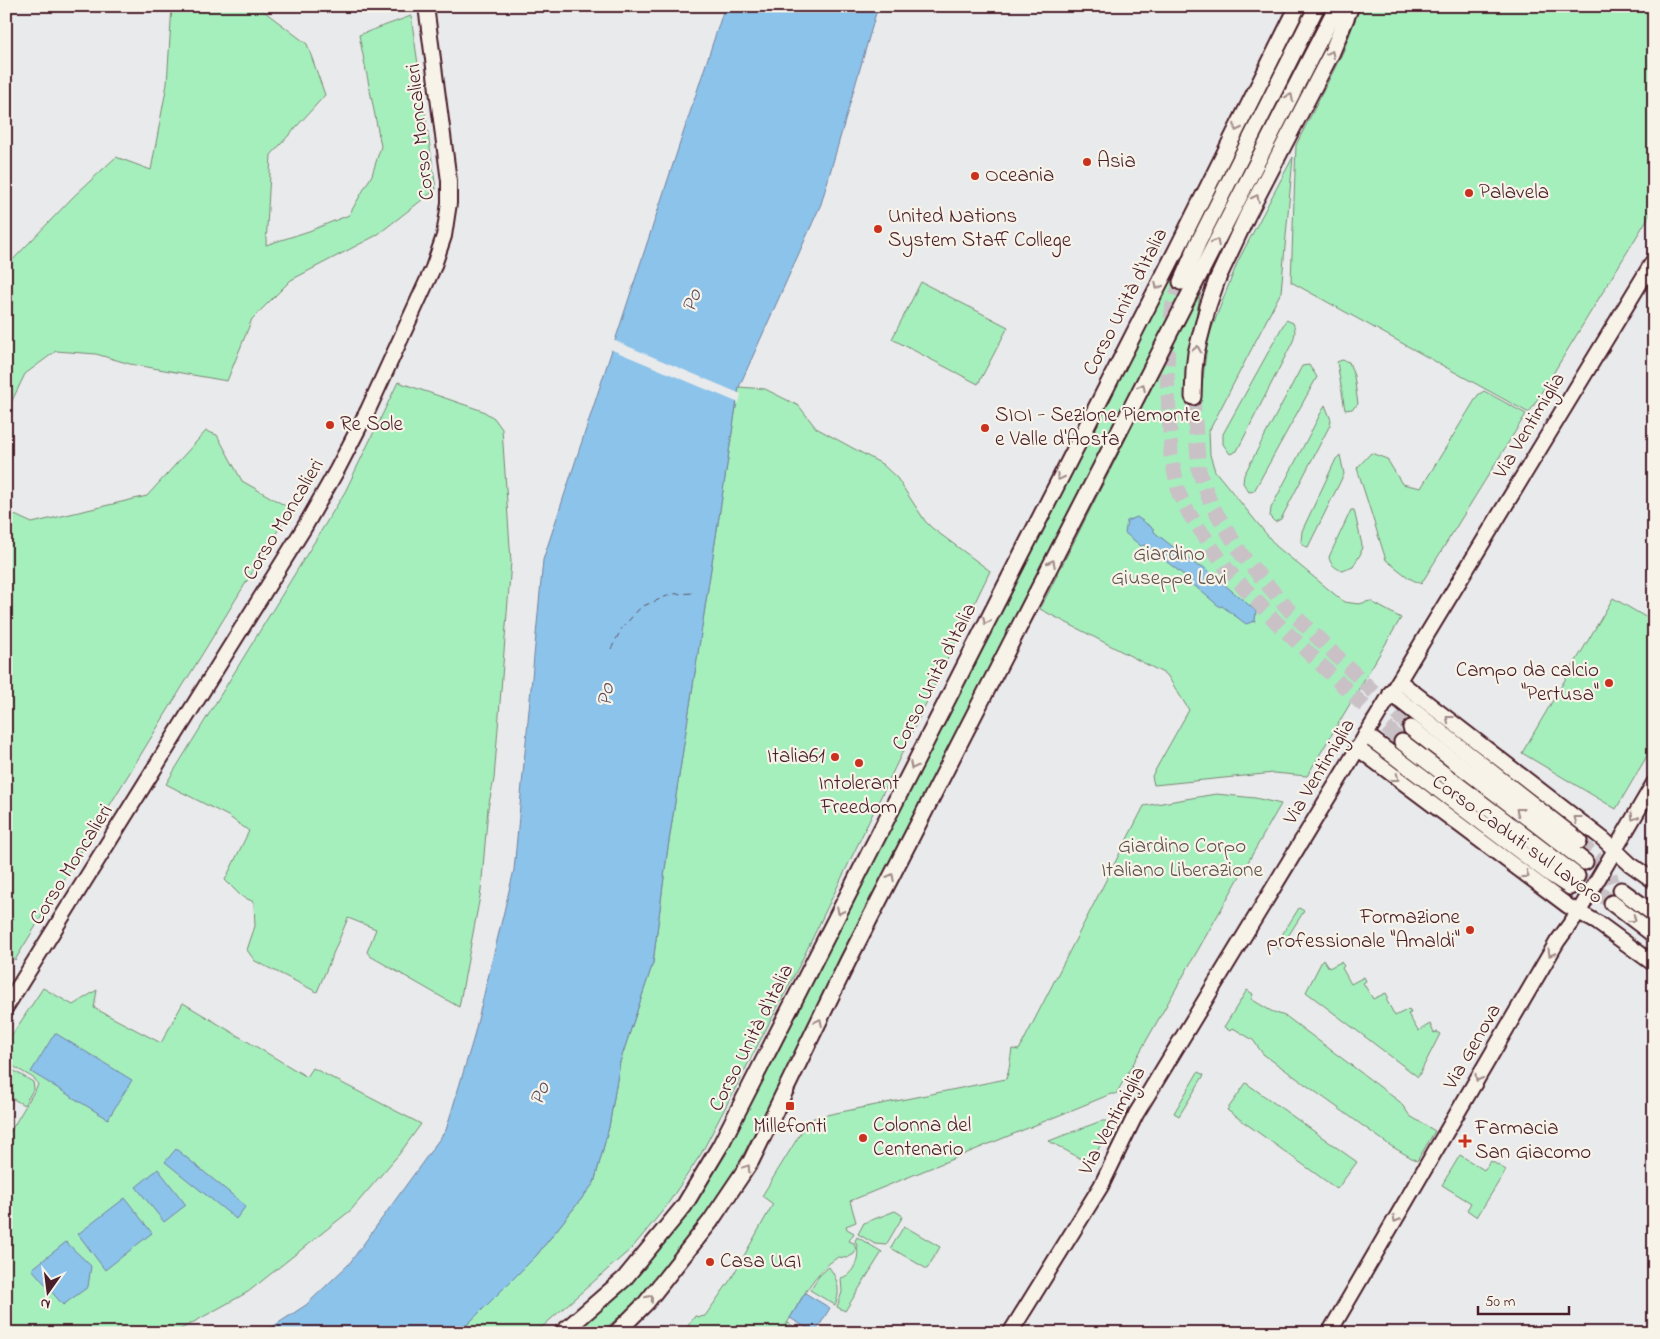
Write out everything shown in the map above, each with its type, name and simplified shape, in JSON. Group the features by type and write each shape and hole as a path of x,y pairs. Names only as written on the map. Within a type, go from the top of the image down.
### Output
{"main road":[{"name":"Corso Unità d'Italia","path":"562,1333 624,1279 684,1206 720,1146 1178,247 1298,6"},
{"name":"Corso Unità d'Italia","path":"1181,282 1198,243 1317,6"},
{"path":"616,1333 646,1303 710,1222 751,1161 848,961 1337,6"},
{"path":"1193,398 1196,353 1208,306 1218,280 1247,216 1332,52 1351,6"},
{"path":"1395,687 1579,841"},
{"path":"1411,728 1585,862"},
{"path":"1366,735 1550,874 1574,882 1402,742"},
{"path":"1621,890 1654,914"},
{"path":"1612,903 1654,935"}],"street":[{"name":"Corso Moncalieri","path":"6,1007 304,528 368,410 433,268 448,218 450,186 426,6"},
{"name":"Via Ventimiglia","path":"1010,1333 1101,1186 1145,1099 1654,260"},
{"path":"1395,687 1595,832 1654,882"},
{"name":"Corso Caduti sul Lavoro","path":"1357,748 1578,912 1598,923 1654,964"},
{"name":"Via Genova","path":"1329,1333 1557,942 1578,912 1654,783"}],"green space":[{"path":"172,6 261,6 261,9 307,44 325,95 271,155 266,245 349,215 372,175 381,146 359,35 411,16 436,189 377,235 291,280 252,319 227,381 130,364 96,354 56,351 25,374 6,413 6,267 74,196 116,157 151,170 167,84"},
{"path":"1360,6 1654,6 1654,208 1529,413 1291,282 1296,145 1343,52"},
{"name":"Giardino Giuseppe Levi","path":"1293,157 1281,292 1209,431 1210,455 1215,471 1276,546 1344,602 1359,604 1370,601 1401,618 1307,776 1274,773 1154,785 1152,776 1189,710 1167,675 1040,609 1201,290 1189,355 1201,393 1208,338 1238,261"},
{"path":"1200,218 1186,252 1187,282 735,1171 704,1217 632,1306 600,1333 574,1332 617,1297 659,1249 694,1206 722,1159"},
{"path":"921,282 1008,327 978,384 892,339"},
{"path":"1286,320 1294,325 1293,341 1237,451 1230,454 1223,444 1223,434"},
{"path":"1342,360 1349,362 1354,376 1358,404 1352,409 1345,410 1337,362"},
{"path":"1309,365 1317,377 1254,491 1249,492 1243,483 1244,475 1302,366"},
{"path":"398,382 483,411 494,418 502,429 511,562 494,779 488,808 481,891 459,1007 370,956 367,952 376,929 348,918 317,992 255,961 247,950 255,926 254,902 241,896 225,880 249,831 228,816 166,784 345,492"},
{"path":"739,387 765,389 799,406 816,428 882,464 897,478 925,521 932,528 990,571 800,964 701,1154 665,1208 632,1248 535,1333 457,1333 536,1256 594,1183 609,1127 620,1062 653,963 667,854"},
{"path":"1484,391 1526,414 1421,584 1409,578 1386,560 1357,468 1371,453 1387,459 1402,484 1421,488 1478,395"},
{"path":"1325,405 1331,420 1330,425 1281,519 1275,522 1270,517 1271,508"},
{"path":"206,431 217,435 242,481 291,509 15,960 6,951 6,511 32,523 147,496"},
{"path":"1340,455 1344,474 1308,547 1304,546 1301,542 1302,531 1336,459"},
{"path":"1351,510 1354,510 1362,545 1361,553 1353,567 1342,571 1332,564 1329,557"},
{"name":"Campo da calcio \"Pertusa\"","path":"1613,598 1654,622 1654,744 1616,809 1522,753"},
{"name":"Giardino Corpo Italiano Liberazione","path":"1216,794 1255,798 1281,804 1116,1094 1111,1094 850,1201 856,1222 846,1226 847,1229 854,1233 849,1241 854,1243 856,1250 854,1254 847,1258 838,1257 829,1263 802,1297 786,1325 788,1323 805,1333 683,1333 695,1316 705,1316 731,1279 773,1204 762,1196 808,1121 816,1117 1006,1079 1012,1049 1019,1050 1144,806"},
{"path":"1299,908 1304,911 1280,949 1275,946"},
{"path":"1323,959 1329,968 1341,962 1344,966 1342,968 1351,984 1364,977 1366,981 1363,983 1373,999 1386,993 1388,997 1386,999 1395,1016 1409,1009 1411,1013 1408,1014 1418,1031 1430,1024 1434,1033 1440,1034 1418,1077 1306,992"},
{"path":"43,988 73,1005 97,990 94,1008 161,1043 183,1003 307,1077 313,1068 421,1124 400,1153 351,1210 248,1292 174,1333 6,1333 6,1139 38,1085 35,1079 6,1062 6,1044"},
{"path":"1247,990 1253,994 1251,999 1271,1011 1287,1017 1400,1102 1410,1116 1435,1131 1417,1161 1391,1146 1263,1054 1253,1040 1233,1028 1230,1031 1224,1027"},
{"path":"6,1066 33,1082 34,1088 24,1105 6,1095"},
{"path":"1198,1072 1204,1075 1179,1116 1174,1113"},
{"path":"1246,1083 1357,1162 1337,1189 1227,1110"},
{"path":"1101,1121 1107,1121 1108,1126 1092,1165 1049,1141"},
{"path":"1460,1155 1484,1170 1491,1161 1506,1170 1477,1217 1467,1210 1471,1203 1442,1185"},
{"path":"895,1211 903,1216 886,1245 875,1244 858,1234 864,1223"},
{"path":"904,1226 940,1247 927,1269 891,1248"},
{"path":"857,1237 882,1252 845,1311 837,1307 842,1292 841,1278 850,1273 856,1263 858,1251 855,1241"},
{"path":"829,1267 835,1276 838,1286 835,1305 810,1290 819,1276"}],"water":[{"name":"Po","path":"725,6 878,6 821,204 739,387 667,854 653,963 620,1062 609,1127 594,1183 536,1256 457,1333 263,1333 306,1305 349,1264 446,1130 473,1040 514,870 543,560"},
{"path":"1137,517 1199,567 1202,566 1256,611 1255,621 1246,624 1222,606 1220,607 1190,582 1189,579 1145,545 1141,546 1125,533 1127,521"},
{"path":"55,1033 132,1080 108,1119 31,1072"},
{"path":"176,1149 246,1206 236,1219 165,1162"},
{"path":"158,1169 186,1205 164,1222 136,1187"},
{"path":"125,1198 152,1233 105,1270 78,1234"},
{"path":"66,1242 91,1266 88,1287 63,1305 32,1269"},
{"path":"805,1293 830,1308 815,1333 790,1318"}],"pier":[{"path":"613,340 741,394 739,403 610,349"}],"ferry route":[{"path":"611,649 622,628 641,607 672,594 695,593"}],"tunnel":[{"path":"1181,282 1173,304 1167,372 1171,455 1179,494 1188,512 1226,568 1276,622 1402,742"},
{"path":"1193,397 1199,471 1211,504 1242,555 1289,610 1411,728"},
{"path":"1579,841 1609,872 1612,882"},
{"path":"1577,876 1612,903"}],"place":[{"name":"Asia","path":"1087,162"},
{"name":"Oceania","path":"975,176"},
{"name":"Palavela","path":"1469,193"},
{"name":"United Nations System Staff College","path":"878,229"},
{"name":"Re Sole","path":"330,425"},
{"name":"SIOI - Sezione Piemonte e Valle d'Aosta","path":"985,428"},
{"name":"Campo da calcio \"Pertusa\"","path":"1609,683"},
{"name":"Italia61","path":"835,757"},
{"name":"Intolerant Freedom","path":"859,763"},
{"name":"Formazione professionale \"Amaldi\"","path":"1470,930"},
{"name":"Millefonti","path":"790,1106"},
{"name":"Colonna del Centenario","path":"863,1138"},
{"name":"Farmacia San Giacomo","path":"1465,1141"},
{"name":"Casa UGI","path":"710,1262"}]}
